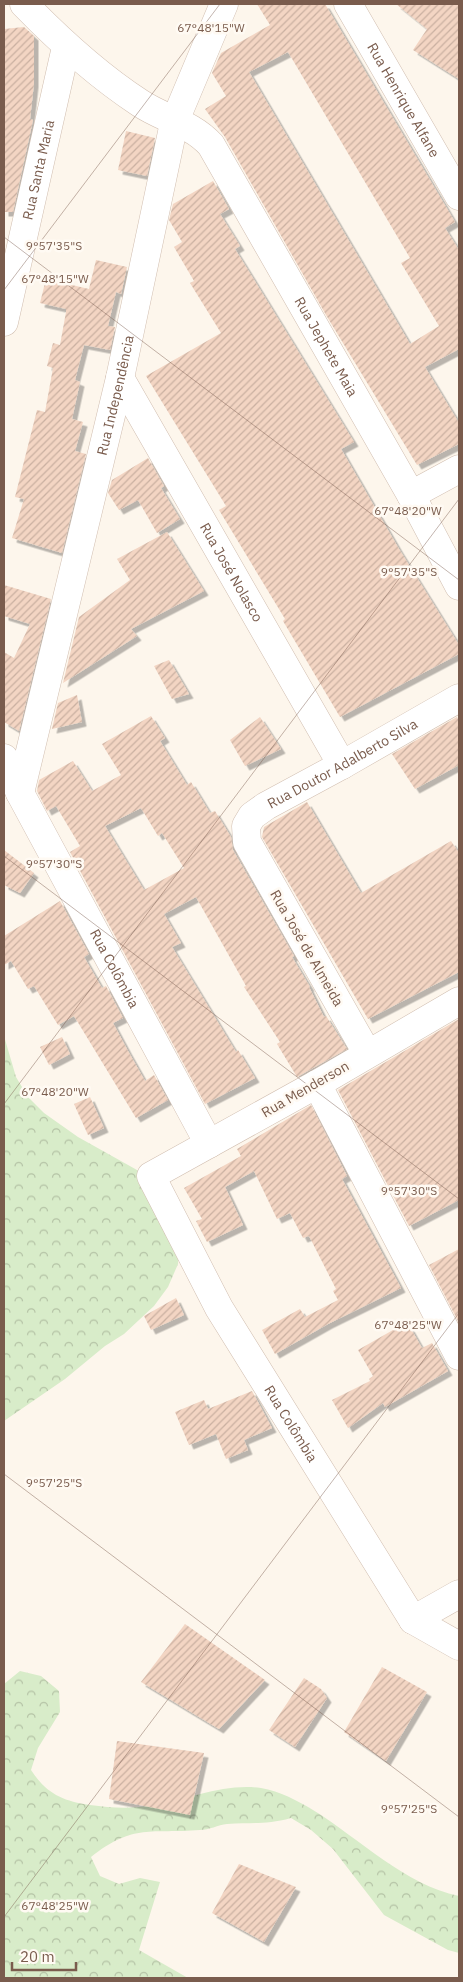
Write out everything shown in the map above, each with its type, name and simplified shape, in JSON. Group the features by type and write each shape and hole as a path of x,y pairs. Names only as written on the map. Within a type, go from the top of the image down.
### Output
{"street":[{"name":"Rua Jephete Maia","path":"24,4 66,47 139,102 174,123 193,128 211,145 411,495 459,586"},
{"name":"Rua Independência","path":"20,793 120,378 174,123 224,4"},
{"name":"Rua Henrique Alfane","path":"348,4 459,196"},
{"name":"Rua Santa Maria","path":"4,322 66,47"},
{"name":"Rua José Nolasco","path":"120,378 342,765"},
{"path":"411,495 459,469"},
{"name":"Rua Doutor Adalberto Silva","path":"247,842 246,826 256,813 459,698"},
{"name":"Rua Colômbia","path":"4,758 20,793 209,1144"},
{"name":"Rua José de Almeida","path":"247,842 367,1053"},
{"name":"Rua Menderson","path":"151,1176 317,1084 367,1053 459,1001"},
{"path":"317,1084 459,1356"},
{"name":"Rua Colômbia","path":"151,1176 219,1308 413,1620 459,1646"},
{"path":"413,1620 459,1594"}],"green space":[{"path":"4,1036 16,1077 28,1097 44,1113 78,1137 137,1170 153,1182 179,1244 178,1264 168,1287 154,1306 124,1334 105,1346 65,1379 4,1421"},
{"path":"20,1671 41,1676 59,1691 60,1712 38,1748 31,1770 43,1785 56,1795 80,1803 122,1808 154,1805 207,1792 234,1788 261,1788 282,1794 313,1810 401,1872 439,1890 459,1896 459,1953 448,1950 384,1915 333,1849 311,1830 291,1818 266,1822 227,1824 203,1830 143,1832 119,1839 91,1857 100,1876 119,1884 140,1878 160,1882 139,1950 188,1978 4,1978 4,1684"}],"building":[{"path":"257,4 325,4 455,222 445,228 459,250 459,349 425,367 459,423 459,444 417,465 326,315 225,137 205,109 226,96 212,73 221,53 270,25","holes":["288,52 410,258 401,263 439,326 410,344 249,72"]},
{"path":"396,4 459,4 459,79 413,50 427,29"},
{"path":"24,27 34,36 34,83 30,119 33,120 13,212 4,212 4,29"},
{"path":"126,131 155,138 147,176 118,170"},
{"path":"213,181 229,209 220,214 240,246 235,249 354,442 341,449 399,549 459,645 459,654 340,717 283,621 285,619 219,510 226,506 146,376 221,333 190,283 194,281 174,247 182,242 169,220 173,204"},
{"path":"96,260 127,267 121,294 116,292 108,326 115,327 110,350 84,345 75,380 80,382 72,419 83,422 75,451 86,454 62,553 12,538 24,499 15,497 37,410 45,412 53,368 47,366 53,343 60,345 66,312 66,309 40,303 46,279 89,289"},
{"path":"148,458 164,486 161,488 180,519 157,533 138,500 119,510 108,493 112,480"},
{"path":"167,532 204,591 131,629 137,636 63,683 79,617 130,580 117,559"},
{"path":"4,585 51,599 19,731 4,722 4,652 14,658 30,624 4,616"},
{"path":"169,660 189,694 172,699 154,666"},
{"path":"77,695 82,722 52,729 58,703"},
{"path":"151,716 165,738 160,741 187,785 191,782 210,813 215,811 231,837 233,850 294,956 292,957 310,987 324,1017 326,1016 347,1049 297,1077 277,1044 280,1042 244,987 246,986 196,897 164,914 181,943 172,947 236,1052 238,1050 255,1078 205,1104 70,852 80,846 56,806 47,811 37,791 39,780 73,761 92,791 121,775 102,744","holes":["141,808 158,836 162,833 184,868 144,890 105,826"]},
{"path":"260,717 281,749 245,766 230,740"},
{"path":"457,717 459,721 459,765 415,789 392,754"},
{"path":"307,802 361,893 451,841 459,853 459,972 368,1019 262,837 264,827"},
{"path":"4,850 34,873 20,893 4,885"},
{"path":"60,901 89,954 84,957 102,988 106,986 123,1018 113,1023 128,1051 145,1081 154,1075 168,1100 136,1118 74,1016 58,1025 34,986 28,989 11,961 4,965 4,936"},
{"path":"459,1019 459,1200 409,1226 338,1090"},
{"path":"62,1037 70,1054 49,1065 40,1047"},
{"path":"90,1097 104,1128 88,1135 74,1104"},
{"path":"311,1105 347,1176 342,1179 401,1288 328,1324 275,1354 262,1330 300,1309 305,1317 338,1300 333,1291 336,1289 309,1236 303,1238 290,1213 277,1219 254,1171 225,1187 243,1225 207,1242 196,1221 202,1219 184,1188 241,1156 237,1149"},
{"path":"459,1249 459,1323 429,1265"},
{"path":"176,1298 184,1315 151,1330 144,1316"},
{"path":"407,1322 422,1348 432,1343 448,1371 385,1407 383,1403 348,1428 332,1400 370,1381 369,1379 373,1376 358,1350"},
{"path":"252,1391 272,1428 244,1440 248,1450 226,1459 216,1434 189,1445 175,1412 204,1400 208,1409"},
{"path":"185,1624 265,1680 219,1729 141,1682"},
{"path":"382,1667 427,1692 386,1761 344,1732"},
{"path":"304,1678 321,1689 327,1698 295,1747 269,1730"},
{"path":"117,1741 204,1753 190,1815 109,1799"},
{"path":"239,1864 296,1887 264,1942 212,1913"}]}
